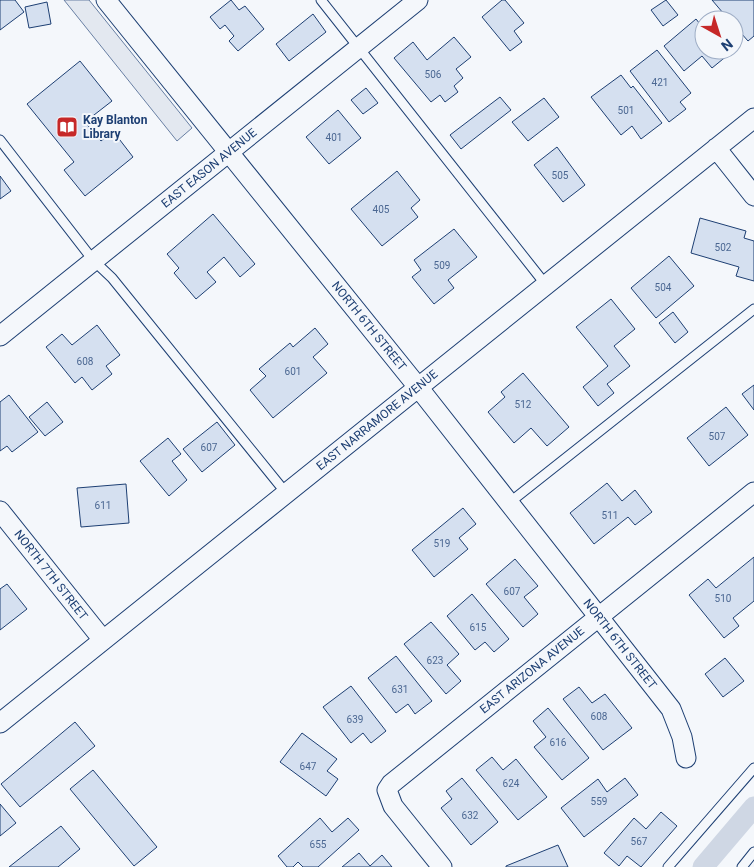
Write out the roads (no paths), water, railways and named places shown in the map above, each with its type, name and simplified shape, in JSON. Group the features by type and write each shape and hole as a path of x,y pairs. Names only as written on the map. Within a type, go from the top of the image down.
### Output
{"street":[{"name":"NORTH 6TH STREET","path":"106,0 418,387 671,710 682,737 686,758"},
{"name":"EAST EASON AVENUE","path":"0,336 418,0"},
{"name":"EAST NARRAMORE AVENUE","path":"0,723 754,118"},
{"path":"716,148 754,196"},
{"name":"EAST ARIZONA AVENUE","path":"442,867 393,806 386,790 407,771 754,492"},
{"name":"NORTH 7TH STREET","path":"2,518 103,640"}],"lane":[{"path":"320,0 546,284"},
{"path":"0,140 93,260 112,278 286,493"},
{"path":"509,503 754,308"},
{"path":"668,867 754,768"},
{"path":"742,867 754,852"}],"waterway":[{"path":"703,867 754,807"}],"place":[{"name":"Kay Blanton Library","path":"67,127"}]}
